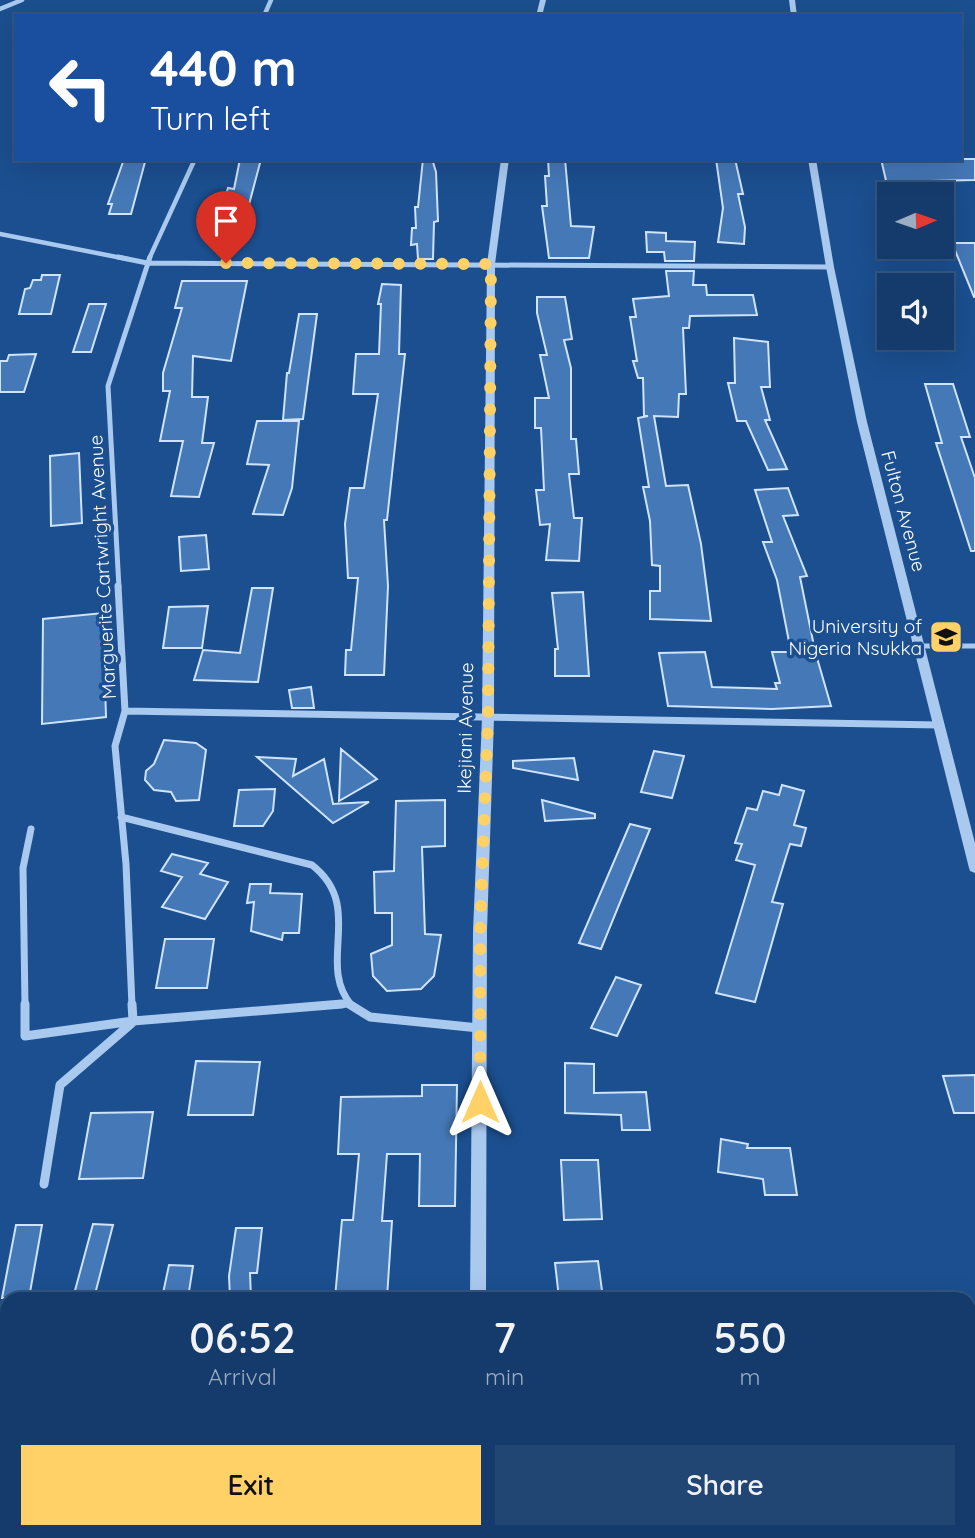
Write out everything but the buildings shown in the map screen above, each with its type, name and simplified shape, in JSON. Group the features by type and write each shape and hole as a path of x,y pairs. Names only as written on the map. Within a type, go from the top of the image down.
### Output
{"street":[{"path":"0,9 22,0"},
{"name":"Marguerite Cartwright Avenue","path":"194,161 147,263 108,386 125,711 939,725"},
{"name":"Ikejiani Avenue","path":"478,1292 480,1028 488,718 491,264 505,161"},
{"name":"Fulton Avenue","path":"812,161 830,267 862,422 921,646 975,868"},
{"path":"0,234 147,263 830,267"},
{"path":"125,711 115,746 133,1021"},
{"path":"121,817 312,865 327,877 335,892 339,979 348,1004 363,1016 480,1028"},
{"path":"31,829 23,868 25,1036 133,1021 348,1004"},
{"path":"44,1184 60,1085 133,1021"}],"lane":[{"path":"921,646 975,646"}],"place":[{"name":"University of Nigeria Nsukka","path":"946,637"}],"route":[{"path":"226,263 491,264 488,718 480,931 480,1102"}]}
